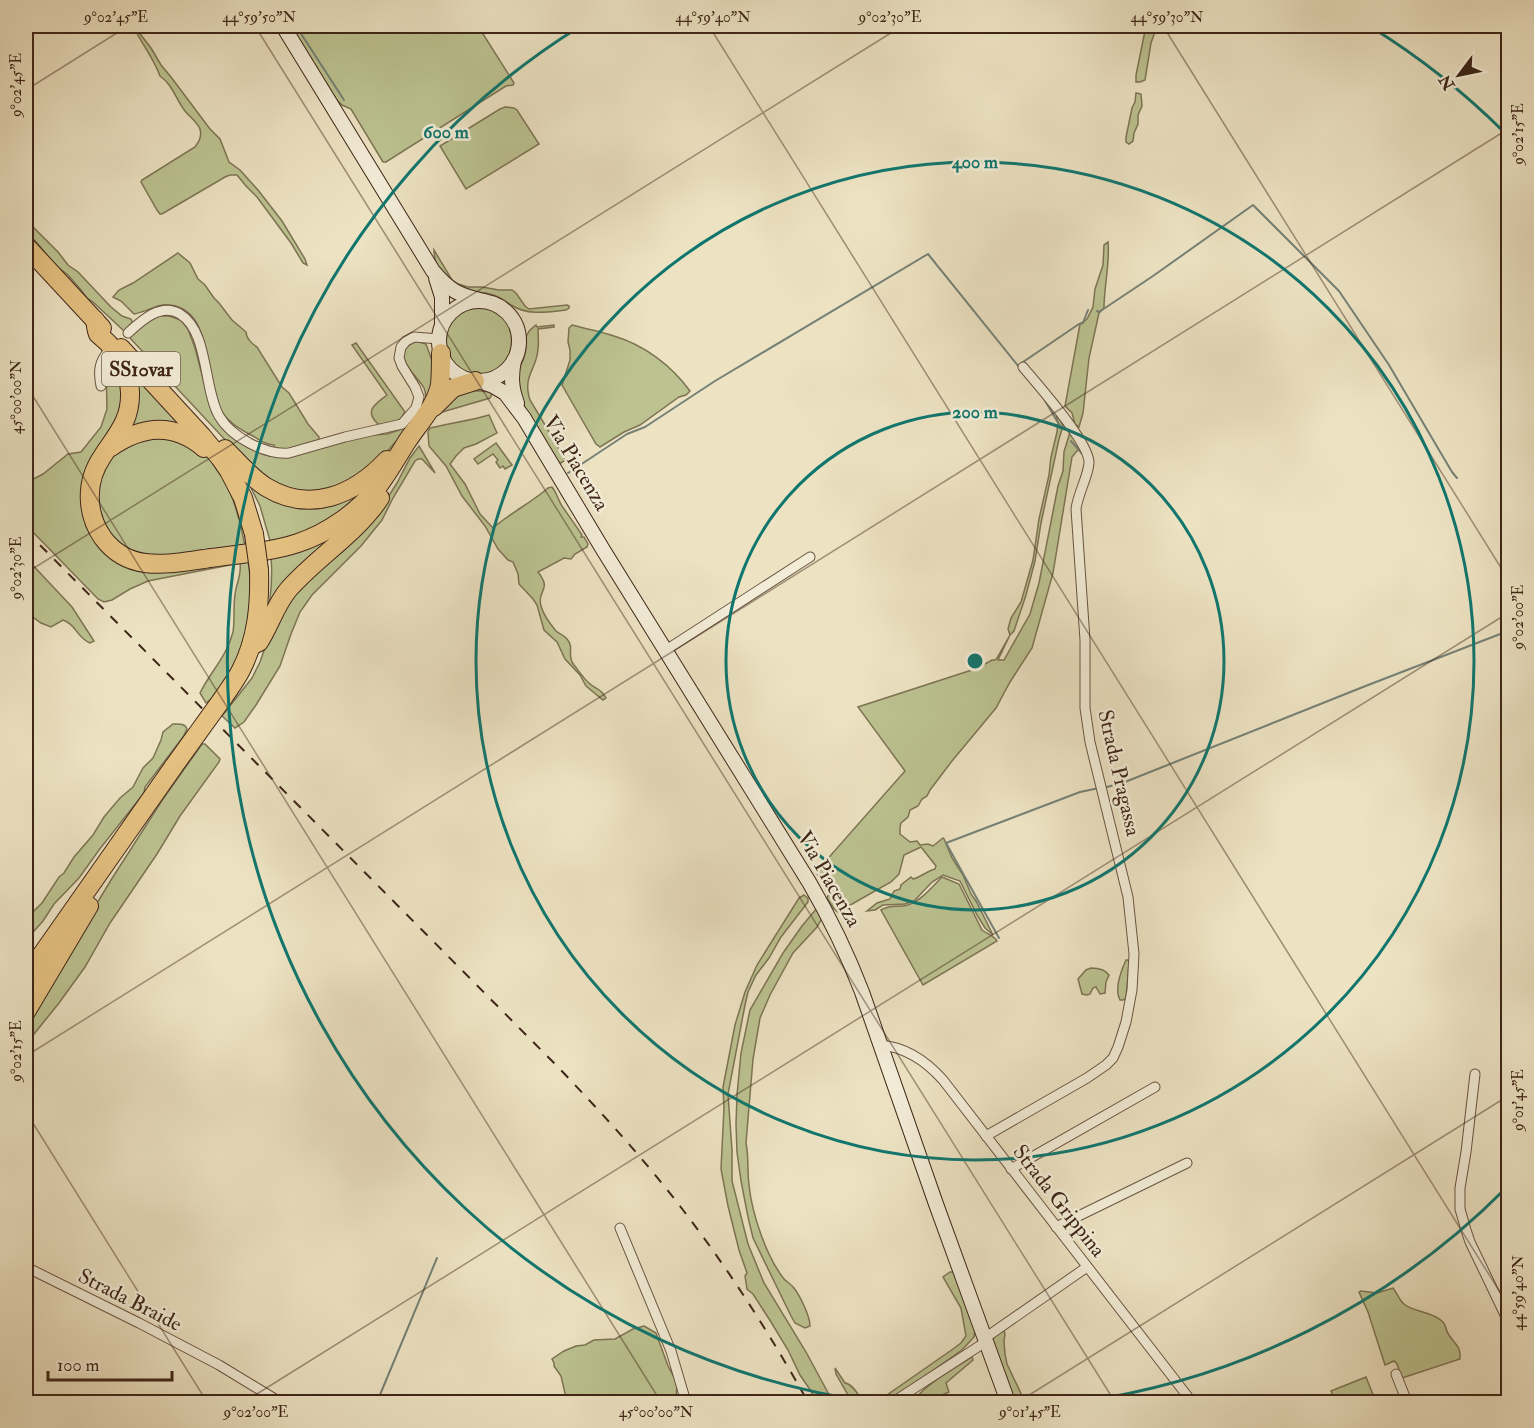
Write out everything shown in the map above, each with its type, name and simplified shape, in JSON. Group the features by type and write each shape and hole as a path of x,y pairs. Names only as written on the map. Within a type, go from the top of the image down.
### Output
{"highway":[{"name":"SS10var","path":"26,246 186,418 229,471 243,498 254,534 260,590 251,646 241,670 26,976"},
{"path":"94,321 98,333 115,352 123,366 128,376 130,390 124,426 95,470 90,482 91,513 97,528 108,544 119,554 143,563 161,565 277,548 316,536 338,523 363,503 425,417 453,388 478,381"},
{"path":"251,646 259,642 277,606 289,589 356,528 387,489 415,441 438,391 440,346"},
{"path":"186,418 200,423 243,468 261,483 276,492 303,499 330,497 355,487 410,438"},
{"path":"108,449 126,438 145,431 172,430 197,442 206,450 234,490 243,498"},
{"path":"26,954 88,877 101,870 103,881 26,1012"}],"main road":[{"path":"283,26 433,271 451,290 468,298 500,307 508,313 519,339 514,360 506,371 494,378 478,381 464,378 446,363 440,346 442,297 433,271"},
{"path":"442,325 456,308 469,302 484,301"},
{"name":"Via Piacenza","path":"514,360 511,376 512,389 524,418"},
{"name":"Via Piacenza","path":"478,381 494,386 505,393 524,418 831,921 850,961 1008,1402"}],"street":[{"path":"128,333 159,311 177,312 186,318 199,341 211,397 219,416 234,432 252,444 264,450 283,453 402,424 416,408 419,397 399,358 401,347 414,337 440,346"},
{"path":"100,386 102,359 110,350"},
{"name":"Strada Pragassa","path":"986,1136 1087,1078 1113,1058 1126,1022 1134,971 1128,897 1090,742 1085,708 1085,639 1076,508 1077,498 1088,470 1088,455 1068,424 1023,367"},
{"path":"666,650 810,557"},
{"name":"Strada Grippina","path":"880,1045 889,1045 903,1050 931,1066 1192,1402"},
{"path":"1475,1074 1461,1178 1460,1209 1470,1242 1509,1321"},
{"path":"1011,1169 1155,1087"},
{"path":"1056,1227 1187,1164"},
{"path":"620,1228 670,1351 686,1402"},
{"name":"Strada Braide","path":"26,1267 219,1365 280,1402"},
{"path":"893,1402 986,1340 1087,1267"},
{"path":"1396,1374 1407,1402"}],"green space":[{"path":"134,26 161,65 220,139 229,162 240,170 258,190 282,221 307,265 303,263 257,197 237,175 225,177 162,214 157,210 142,180 195,147 201,132 160,76"},
{"path":"291,26 478,26 514,83 383,162 351,109 336,99"},
{"path":"1146,26 1157,26 1151,43 1145,80 1136,82 1136,75"},
{"path":"1136,93 1141,94 1142,106 1133,141 1129,144 1126,142 1126,137"},
{"path":"505,107 517,110 539,144 466,189 440,146"},
{"path":"26,220 111,307 122,316 131,319 133,324 124,331 87,298 26,231"},
{"path":"1108,242 1104,308 1099,313 1089,358 1083,413 1079,427 1075,424 1072,413 1065,406 1080,324 1087,319 1093,307 1095,289 1103,265 1104,245"},
{"path":"434,250 452,280 458,284 468,287 512,290 529,309 567,305 569,308 552,312 524,311 493,295 471,292 457,287 440,271"},
{"path":"178,253 190,263 198,279 232,320 246,332 248,339 257,347 319,440 285,451 264,443 237,427 224,415 215,398 206,349 194,319 184,310 170,305 161,305 134,314 121,301 113,297 119,290"},
{"path":"479,305 493,308 505,315 512,327 515,341 512,355 505,367 493,374 479,377 465,374 453,367 446,355 443,341 446,327 453,315 465,308"},
{"path":"158,316 169,316 181,320 188,329 212,413 221,425 259,452 270,456 289,456 343,441 387,434 408,427 366,474 353,484 304,494 271,482 244,460 130,338"},
{"path":"536,325 537,327 554,325 554,327 538,329 537,356 529,379 528,392 530,400 566,460 559,464 520,399 517,373 524,358 526,336"},
{"path":"572,325 614,336 636,345 666,365 690,391 640,425 600,447 596,444 562,385 570,360 568,342 569,328"},
{"path":"416,341 426,344 437,374 426,403 424,388 404,358 404,352 408,346"},
{"path":"356,343 405,412 399,421 379,425 374,420 372,408 387,395 352,345"},
{"path":"112,357 125,381 123,408 84,486 116,558 248,560 251,612 247,637 235,666 206,703 200,693 223,656 233,632 234,600 240,563 148,581 104,602 98,599 26,523 26,483 43,474 68,454 81,452 101,427 107,409 106,365"},
{"path":"135,376 185,425 171,422 131,428"},
{"path":"464,390 493,392 490,398 432,415"},
{"path":"1056,414 1063,426 1041,523 1035,561 1014,631 1010,635 1008,629 1011,618 1021,602 1033,560 1057,432"},
{"path":"489,415 497,433 464,448 450,464 465,484 480,514 493,528 548,488 554,489 562,506 582,535 581,537 584,537 588,544 571,559 564,558 538,572 544,583 541,606 554,629 569,642 574,665 591,685 602,692 606,698 603,700 586,686 580,675 565,659 557,642 544,630 537,605 519,584 513,562 498,549 485,526 462,496 446,466 429,446 430,428"},
{"path":"1070,432 1081,446 1072,457 1053,573 1032,648 996,708 952,761 927,796 918,806 910,810 908,817 900,827 900,834 910,842 917,841 920,845 933,846 944,839 993,935 985,928 977,915 960,881 943,875 932,882 914,901 905,904 883,905 875,910 867,911 877,903 890,899 894,891 900,889 901,885 911,877 916,878 935,869 936,866 921,847 904,855 899,874 891,882 838,912 827,898 829,894 816,872 905,771 858,707 978,668 995,660 1010,635 998,660 1004,660 1030,614 1039,583 1063,471 1064,452"},
{"path":"151,434 197,447 210,457 225,480 240,521 245,546 166,558 134,555 112,538 100,510 98,495 101,478 111,457"},
{"path":"496,443 512,465 505,469 503,466 500,468 493,454 478,464 474,459"},
{"path":"419,446 435,473 422,459 415,461 382,520 361,546 312,595 300,612 280,666 244,722 235,728 222,716 252,678 277,613 383,505"},
{"path":"247,480 279,499 371,482 342,512 306,533 271,544 260,506"},
{"path":"348,525 267,617 272,572 271,556"},
{"path":"26,558 72,607 94,641 90,643 86,641 63,620 51,627 26,612"},
{"path":"173,724 186,727 183,737 145,787 144,793 79,878 54,904 26,940 26,925 32,913 93,835 104,817 133,787 143,768 153,758 163,732"},
{"path":"202,744 205,744 220,759 219,762 180,816 110,923 85,967 26,1044 26,1021 111,880 163,799"},
{"path":"942,877 959,884 982,930 997,941 923,985 881,910 913,903 927,893"},
{"path":"804,895 808,898 808,902 781,937 756,975 748,992 728,1094 732,1181 748,1244 764,1283 833,1402 816,1402 771,1322 753,1294 747,1289 745,1276 747,1273 728,1206 721,1169 723,1087 735,1025 745,992 757,965 799,898"},
{"path":"817,908 822,918 817,927 793,953 760,1018 753,1059 746,1143 749,1185 757,1221 777,1270 794,1288 804,1306 810,1326 805,1328 795,1323 753,1238 741,1181 736,1124 741,1053 750,1010 783,953"},
{"path":"1126,960 1129,963 1126,998 1120,1000 1118,985"},
{"path":"1091,968 1103,970 1109,975 1105,993 1100,994 1096,987 1090,994 1082,994 1078,979"},
{"path":"954,1272 970,1314 975,1330 974,1337 962,1350 888,1402 877,1402 953,1349 966,1336 961,1308 943,1277"},
{"path":"1393,1288 1404,1304 1439,1318 1443,1322 1459,1348 1460,1359 1402,1378 1394,1361 1385,1365 1359,1292 1377,1293"},
{"path":"644,1326 656,1333 677,1383 676,1400 678,1402 567,1402 561,1376 552,1359 576,1346 585,1345 594,1340 615,1339"},
{"path":"1003,1327 1007,1364 1025,1402 1015,1402 993,1344 992,1334"},
{"path":"972,1357 973,1360 946,1383 949,1392 927,1402 914,1402 923,1390"},
{"path":"835,1368 845,1383 853,1388 863,1402 852,1402"},
{"path":"1366,1377 1376,1402 1335,1402 1331,1391"}],"waterway":[{"path":"296,26 344,100"},
{"path":"1097,311 1099,312 1153,276 1253,205 1339,291 1389,365 1457,478"},
{"path":"568,473 627,434 645,427 715,381 928,254 1019,367"},
{"path":"1023,362 1083,323 1088,310"},
{"path":"1044,399 1060,426"},
{"path":"1071,441 1085,457"},
{"path":"1107,787 1125,782 1508,631"},
{"path":"999,938 946,843 1080,792 1099,788"},
{"path":"377,1402 437,1258"}],"railway":[{"path":"26,531 606,1118 668,1191 717,1256 765,1328 808,1402"}]}
